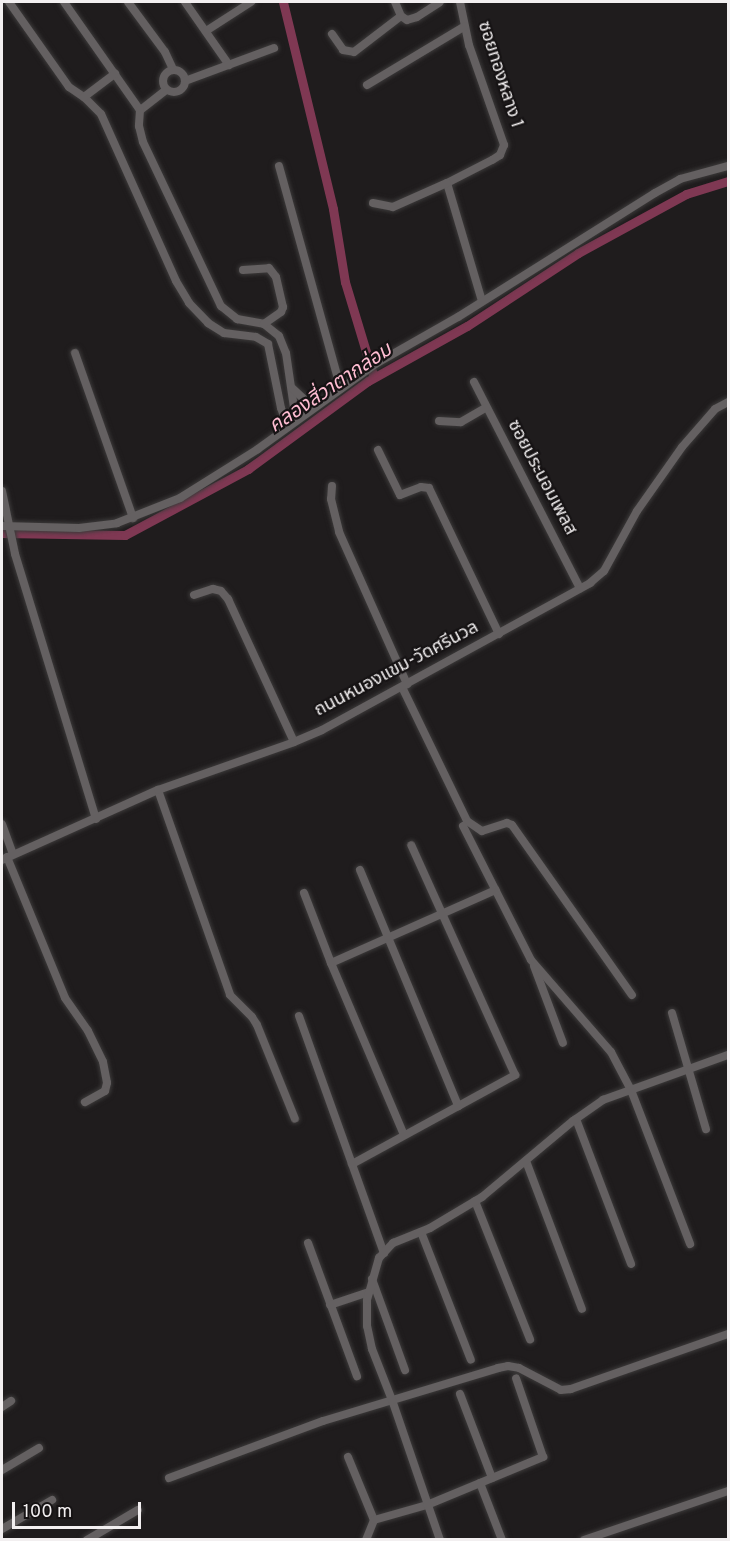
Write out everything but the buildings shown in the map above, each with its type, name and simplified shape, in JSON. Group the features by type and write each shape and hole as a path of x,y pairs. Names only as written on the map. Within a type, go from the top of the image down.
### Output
{"street":[{"path":"9,2 69,87 84,97 101,114 112,132 176,281 189,303 208,323 224,333 256,337 268,344 281,408 288,427"},
{"path":"64,2 140,110 139,126 143,142 221,306 237,319 264,324 279,336 286,353 297,413"},
{"path":"128,2 165,52 173,69"},
{"path":"184,2 229,65"},
{"path":"206,31 251,2"},
{"path":"395,2 401,16 406,20 411,20 440,2"},
{"name":"ซอยทองหลาง 1","path":"373,203 378,206 393,207 447,183 500,155 504,145 469,45 460,2"},
{"path":"332,34 343,50 354,52 401,16"},
{"path":"367,85 465,26"},
{"path":"185,81 274,48"},
{"path":"173,69 182,72 185,81 182,89 174,93 166,90 162,82 165,73 173,69"},
{"path":"84,97 115,74"},
{"path":"140,110 166,90"},
{"path":"279,166 341,389"},
{"path":"5,526 79,528 132,518 180,498 288,427 297,413 308,405 341,389 371,367 663,188 680,179 729,166"},
{"path":"447,183 482,301"},
{"path":"243,270 269,268 276,277 283,307 281,312 264,324"},
{"path":"75,353 132,518"},
{"name":"ซอยประนอมเพลส","path":"474,382 485,408 580,588"},
{"path":"292,388 308,405"},
{"name":"ถนนหนองแขม-วัดศรีนวล","path":"7,857 158,790 294,742 404,686 580,588 604,571 637,511 682,447 716,410 729,402"},
{"path":"439,421 461,422 485,408"},
{"path":"378,450 400,495 421,487 429,488 499,634"},
{"path":"332,486 331,499 339,532 404,686 467,821 482,831 507,823 517,831 632,995"},
{"path":"2,491 5,526 10,536 96,819"},
{"path":"194,595 213,590 221,591 228,600 294,742"},
{"path":"158,790 230,995 252,1017 257,1026 295,1119"},
{"path":"2,824 7,857 65,998 88,1030 103,1062 107,1083 105,1091 85,1102"},
{"path":"463,826 531,960 563,1043"},
{"path":"352,1164 515,1075 411,845"},
{"path":"360,870 458,1106"},
{"path":"331,963 496,890"},
{"path":"304,893 404,1135"},
{"path":"531,960 611,1052 631,1090 690,1244"},
{"path":"672,1013 706,1129"},
{"path":"299,1016 384,1253"},
{"path":"440,1539 372,1349 367,1326 372,1279 384,1253 393,1243 421,1232 475,1201 576,1119 603,1100 729,1055"},
{"path":"576,1119 631,1264"},
{"path":"526,1161 582,1309"},
{"path":"475,1201 530,1339"},
{"path":"421,1232 471,1360"},
{"path":"308,1243 357,1376"},
{"path":"372,1279 405,1370"},
{"path":"330,1305 369,1292"},
{"path":"169,1478 323,1421 508,1366 519,1368 561,1390 571,1389 729,1335"},
{"path":"375,1520 427,1505 543,1457 516,1378"},
{"path":"460,1394 492,1478"},
{"path":"2,1407 11,1401"},
{"path":"2,1470 39,1448"},
{"path":"348,1457 375,1520 366,1539"},
{"path":"480,1483 502,1539"},
{"path":"584,1539 729,1491"},
{"path":"2,1529 52,1500"},
{"path":"87,1539 138,1510"}],"waterway":[{"path":"283,2 333,209 345,282 373,375"},
{"name":"คลองสี่วาตากล่อม","path":"2,533 125,535 248,469 368,381 467,326 578,253 686,194 728,181"}]}
